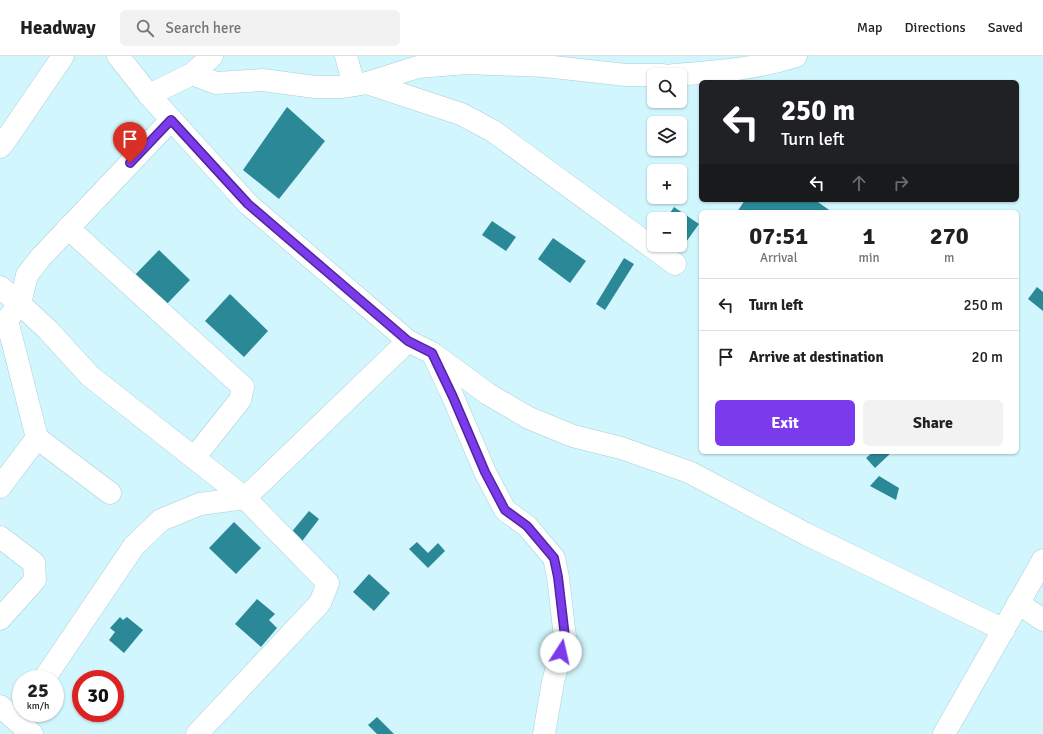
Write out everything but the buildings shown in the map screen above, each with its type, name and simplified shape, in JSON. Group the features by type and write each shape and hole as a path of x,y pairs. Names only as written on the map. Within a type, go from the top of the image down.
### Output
{"street":[{"path":"0,147 63,56"},
{"path":"118,56 149,95 248,204 408,341 432,353 488,394 529,418 573,436 621,448 689,472 806,534 1004,630"},
{"path":"149,95 192,74 212,56"},
{"path":"346,56 360,84 461,114 493,131 675,264"},
{"path":"687,74 732,71 780,61 796,56"},
{"path":"192,74 216,83 262,80 315,87 343,87 360,84 418,67 467,63 545,66 647,75"},
{"path":"9,317 27,275 41,257 171,120"},
{"path":"68,228 243,387 240,400 194,458"},
{"path":"0,287 9,317 37,438 110,493"},
{"path":"9,317 48,330 90,376 245,498 328,583 320,603 197,734"},
{"path":"50,670 134,546 161,520 200,504 245,498 408,341"},
{"path":"432,353 453,397 485,472 505,510 527,526 554,558 558,577 565,637 553,682 544,734"},
{"path":"0,487 37,438"},
{"path":"0,537 34,563 35,580 0,618"},
{"path":"949,732 1043,560"},
{"path":"1018,604 1043,620"}],"route":[{"path":"130,163 171,120 248,204 408,341 432,353 453,397 485,472 505,510 527,526 554,558 558,577 565,637 561,652"}]}
